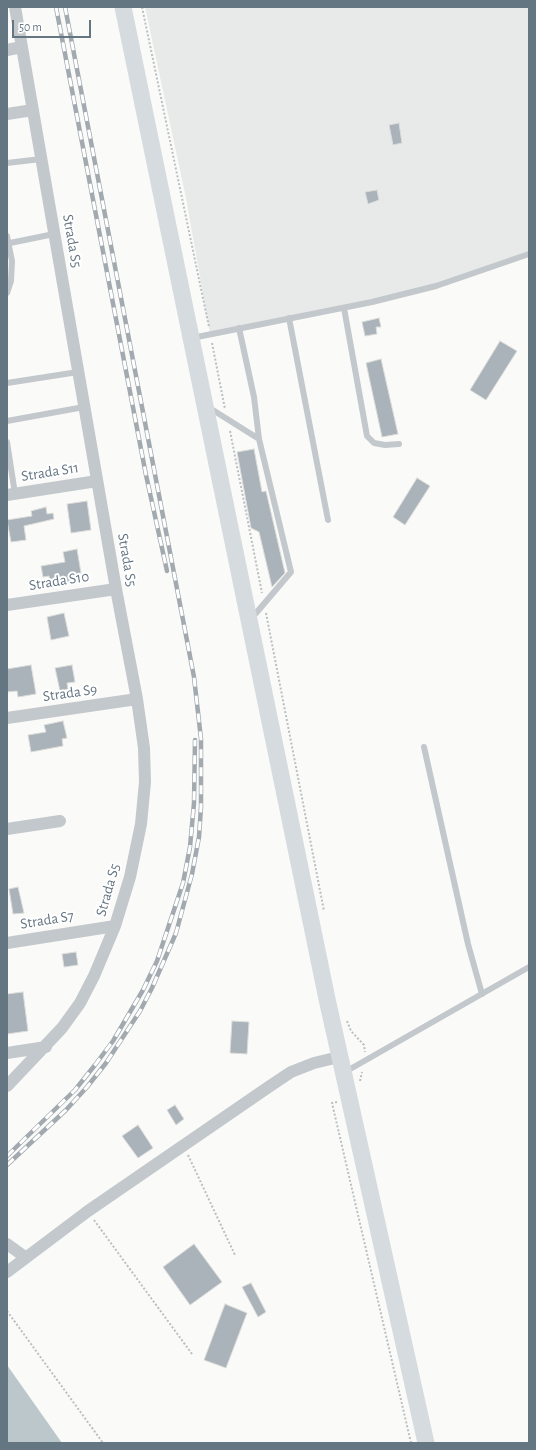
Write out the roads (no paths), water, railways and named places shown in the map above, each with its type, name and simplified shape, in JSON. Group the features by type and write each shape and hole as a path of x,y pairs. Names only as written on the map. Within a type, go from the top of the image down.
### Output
{"main road":[{"path":"123,7 248,622 341,1065 426,1443"}],"street":[{"name":"Strada S5","path":"7,1086 62,1028 80,1003 94,976 115,926 130,877 141,824 145,782 144,748 137,699 84,408 15,7"},
{"path":"7,50 22,47"},
{"path":"7,114 33,110"},
{"name":"Strada S11","path":"11,494 97,481"},
{"name":"Strada S10","path":"7,605 116,589"},
{"name":"Strada S9","path":"7,718 137,699"},
{"path":"7,829 60,821"},
{"name":"Strada S7","path":"7,943 115,926"},
{"path":"7,1053 46,1046"},
{"path":"7,1272 88,1211 291,1072 314,1063 341,1065"},
{"path":"7,1244 25,1257"}],"lane":[{"path":"7,162 41,159"},
{"path":"10,243 54,234"},
{"path":"7,236 10,243 12,261 11,281 7,293"},
{"path":"191,338 344,308 436,286 529,254"},
{"path":"344,308 367,436 374,443 385,446 399,444"},
{"path":"289,318 328,520"},
{"path":"239,328 254,397 259,439 291,572 248,622"},
{"path":"7,383 78,372"},
{"path":"205,405 259,439"},
{"path":"7,421 84,408"},
{"path":"7,442 11,494"},
{"path":"424,747 468,944 482,994"},
{"path":"341,1065 482,994 529,967"}],"railway":[{"path":"56,7 146,475 167,571"},
{"path":"7,1165 66,1110 87,1087 106,1063 140,1011 152,988 176,933 192,874 199,837 201,807 201,739 194,677 65,7"},
{"path":"7,1156 75,1090 95,1065 113,1041 143,990 157,961 183,883 190,847 194,803 195,740"}]}
